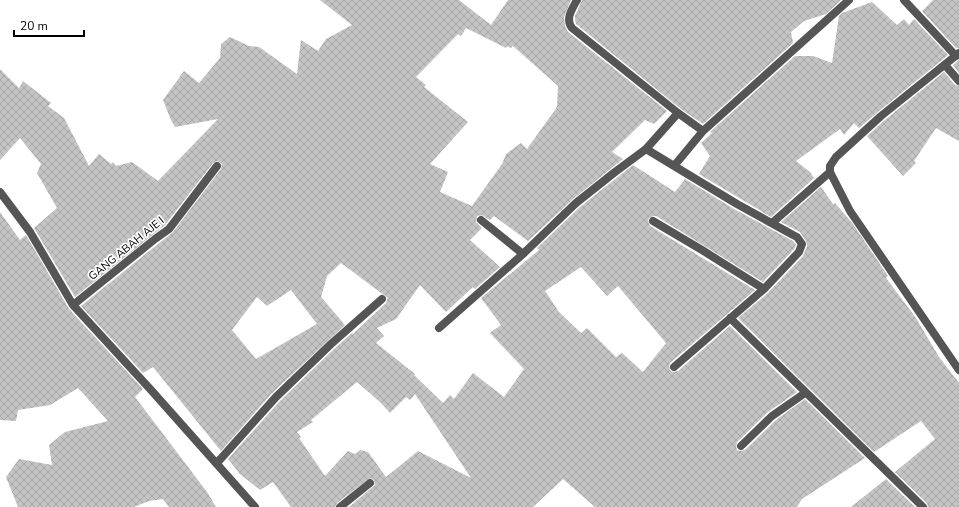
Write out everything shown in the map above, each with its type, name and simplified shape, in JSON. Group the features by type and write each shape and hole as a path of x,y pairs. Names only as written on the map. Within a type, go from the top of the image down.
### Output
{"street":[{"path":"577,0 569,18 569,24 572,28 678,113 703,131"},
{"path":"674,166 703,131 849,0"},
{"path":"904,0 957,55 881,116 836,157 830,166 830,172 857,223 959,370"},
{"path":"945,65 959,81"},
{"path":"439,328 523,254 576,203 610,175 646,149 678,113"},
{"path":"646,149 737,204 798,238 802,247 764,289 674,368"},
{"name":"GANG ABAH AJE I","path":"74,304 169,229 217,166"},
{"path":"772,223 830,172"},
{"path":"0,192 30,232 74,304 255,507"},
{"path":"482,220 523,254"},
{"path":"653,221 764,289"},
{"path":"217,463 276,397 331,344 382,299"},
{"path":"730,318 923,507"},
{"path":"741,446 772,416 805,393"},
{"path":"340,507 370,483"}],"building":[{"path":"320,0 459,0 491,25 508,0 571,0 564,17 565,26 568,32 667,111 654,124 645,120 612,152 623,159 573,199 528,241 494,216 490,220 482,215 477,216 476,222 482,228 470,240 500,267 475,289 473,287 446,312 420,285 396,319 377,328 384,336 376,343 415,374 414,375 443,403 450,395 454,399 473,373 504,397 524,369 490,333 501,325 481,298 539,250 537,248 580,207 633,165 675,192 685,179 734,209 793,241 796,245 763,282 656,216 649,218 648,221 650,226 755,290 670,363 670,370 673,372 678,371 730,326 797,392 768,412 737,442 737,450 745,450 776,420 805,399 865,458 802,499 797,507 595,507 563,479 533,507 349,507 375,485 374,480 370,478 337,503 335,507 291,507 273,482 260,490 240,474 228,459 280,401 335,348 352,333 353,334 386,303 388,298 341,263 327,276 321,297 345,325 272,393 221,451 153,367 143,373 81,306 173,232 221,169 222,164 217,161 213,163 165,225 75,297 34,228 57,208 37,173 41,164 20,138 0,160 0,69 19,88 23,81 51,103 48,106 64,118 89,166 99,154 111,164 113,162 116,166 132,162 158,181 218,119 175,127 163,100 184,71 199,83 220,58 221,44 230,37 249,46 259,47 297,74 301,40 318,51 326,39 352,25","holes":["466,28 506,48 507,46 511,48 513,46 558,86 557,107 527,149 521,143 506,154 502,164 472,206 440,192 448,172 430,164 468,122 424,87 426,85 416,77 458,34 461,36","581,267 607,296 618,286 666,343 643,372 622,353 616,357 587,328 581,333 559,312 545,291","291,290 317,324 256,359 232,330 257,297 267,306","357,382 390,413 406,397 410,400 415,394 471,478 418,451 386,477 368,452 360,450 355,454 348,451 325,476 299,438 301,437 297,432 313,422 311,420"]},
{"path":"582,0 841,0 826,14 804,21 791,32 793,43 703,124 681,109 576,24 575,16"},
{"path":"933,0 959,0 959,48 956,48 922,11"},
{"path":"872,2 897,25 904,19 909,25 914,19 948,55 859,128 854,123 844,135 840,129 796,161 810,172 814,178 771,217 699,174 710,156 701,143 712,133 710,132 795,56 813,56 832,63 839,16 842,13"},
{"path":"959,60 959,73 953,65"},
{"path":"944,72 955,85 959,86 959,141 936,128 914,161 916,163 903,176 867,136"},
{"path":"821,187 833,204 835,203 853,224 888,276 886,278 916,318 939,357 959,383 959,507 928,507 927,503 895,472 935,439 921,421 874,452 738,318 768,293 803,256 807,246 806,241 800,232 781,222"},
{"path":"0,212 20,240 26,235 69,309 143,389 135,397 207,492 216,507 169,507 163,499 149,501 134,507 18,507 6,477 19,459 52,465 49,445 65,432 108,421 78,388 50,405 18,410 16,421 0,420"},
{"path":"886,479 915,507 851,507"}]}
